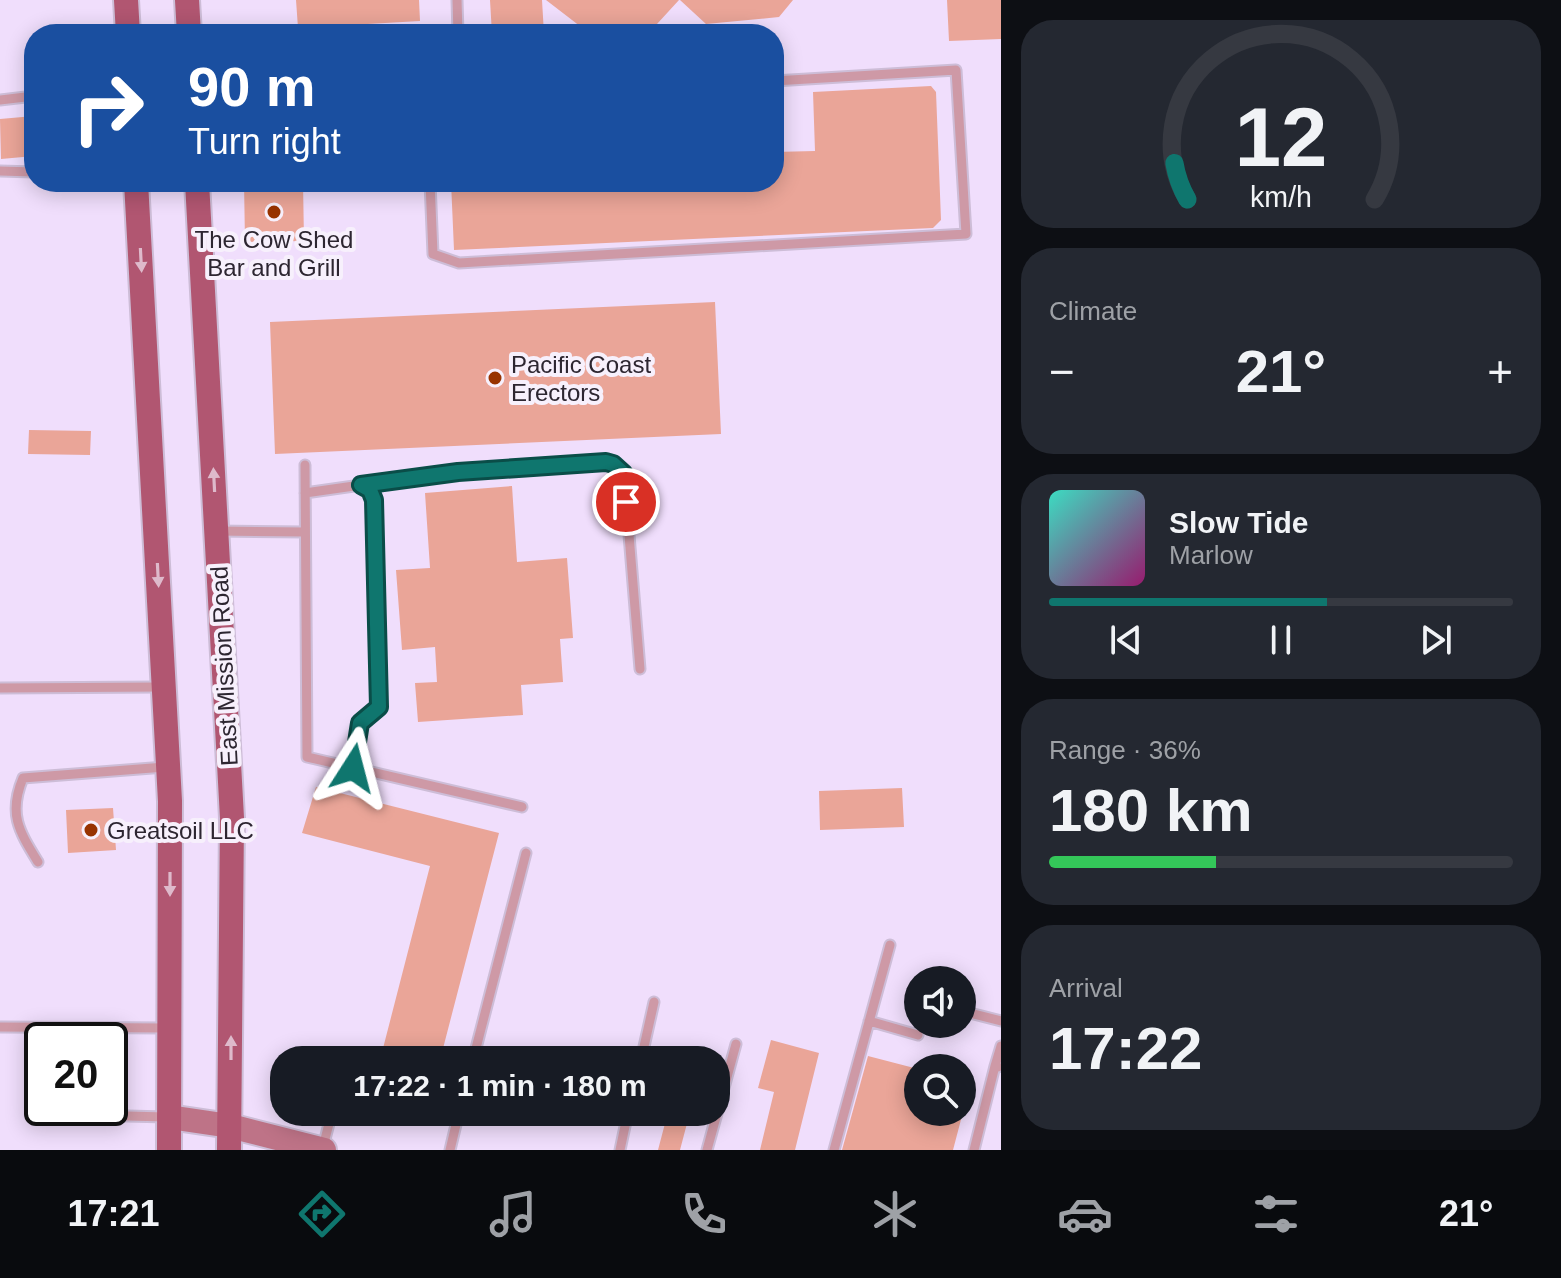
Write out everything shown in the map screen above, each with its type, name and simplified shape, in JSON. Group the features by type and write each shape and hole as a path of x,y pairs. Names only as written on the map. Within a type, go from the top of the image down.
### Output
{"main road":[{"path":"126,0 127,24"},
{"path":"187,0 188,24"},
{"path":"137,192 169,766 169,1150"},
{"name":"East Mission Road","path":"198,192 232,818 230,1138"},
{"path":"169,1117 230,1138 323,1150"}],"lane":[{"path":"457,0 458,24"},
{"path":"430,192 433,254 459,263 966,234 956,70 784,80"},
{"path":"0,100 24,97"},
{"path":"0,171 24,172"},
{"path":"305,493 458,472 613,464 624,474 640,669"},
{"path":"305,465 307,757 522,807"},
{"path":"353,768 360,723 379,707 374,500 370,490 361,485"},
{"path":"217,531 305,532"},
{"path":"0,688 164,687"},
{"path":"38,862 20,833 15,798 23,778 169,766"},
{"path":"477,1046 526,853"},
{"path":"834,1150 890,945"},
{"path":"644,1046 654,1002"},
{"path":"976,1015 1001,1021"},
{"path":"869,1021 904,1031"},
{"path":"0,1027 170,1028"},
{"path":"707,1150 736,1044"},
{"path":"974,1150 1001,1046"},
{"path":"128,1116 169,1117"},
{"path":"323,1150 329,1126"},
{"path":"450,1150 456,1126"},
{"path":"620,1150 625,1126"}],"building":[{"path":"296,0 419,0 420,21 298,24"},
{"path":"490,0 542,0 543,24 491,24"},
{"path":"546,0 679,0 657,24 577,24"},
{"path":"680,0 793,0 779,17 706,24"},
{"path":"947,0 1001,0 1001,39 949,41"},
{"path":"931,86 936,92 941,220 933,228 454,250 451,192 784,192 784,152 815,151 813,92"},
{"path":"24,117 24,157 1,159 0,119"},
{"name":"The Cow Shed Bar and Grill","path":"244,192 303,192 304,241 245,242"},
{"name":"Pacific Coast Erectors","path":"715,302 721,434 275,454 270,322"},
{"path":"29,430 91,431 90,455 28,454"},
{"path":"512,486 517,562 567,558 573,638 560,639 563,682 521,685 523,715 418,722 415,683 437,682 435,647 402,650 396,570 430,568 425,493"},
{"path":"316,787 499,833 444,1046 384,1046 430,866 302,833"},
{"path":"902,788 904,827 820,830 819,791"},
{"name":"Greatsoil LLC","path":"113,808 116,850 68,853 66,810"},
{"path":"771,1040 819,1053 795,1150 760,1150 774,1092 758,1088"},
{"path":"868,1056 904,1065 904,1126 959,1126 953,1150 842,1150"},
{"path":"664,1126 686,1126 680,1150 658,1150"}],"place":[{"name":"The Cow Shed Bar and Grill","path":"274,212"},
{"name":"Pacific Coast Erectors","path":"495,378"},
{"name":"Greatsoil LLC","path":"91,830"}],"route":[{"path":"353,768 360,723 379,707 374,500 370,490 361,485 458,472 606,462 624,474 626,502"}]}
